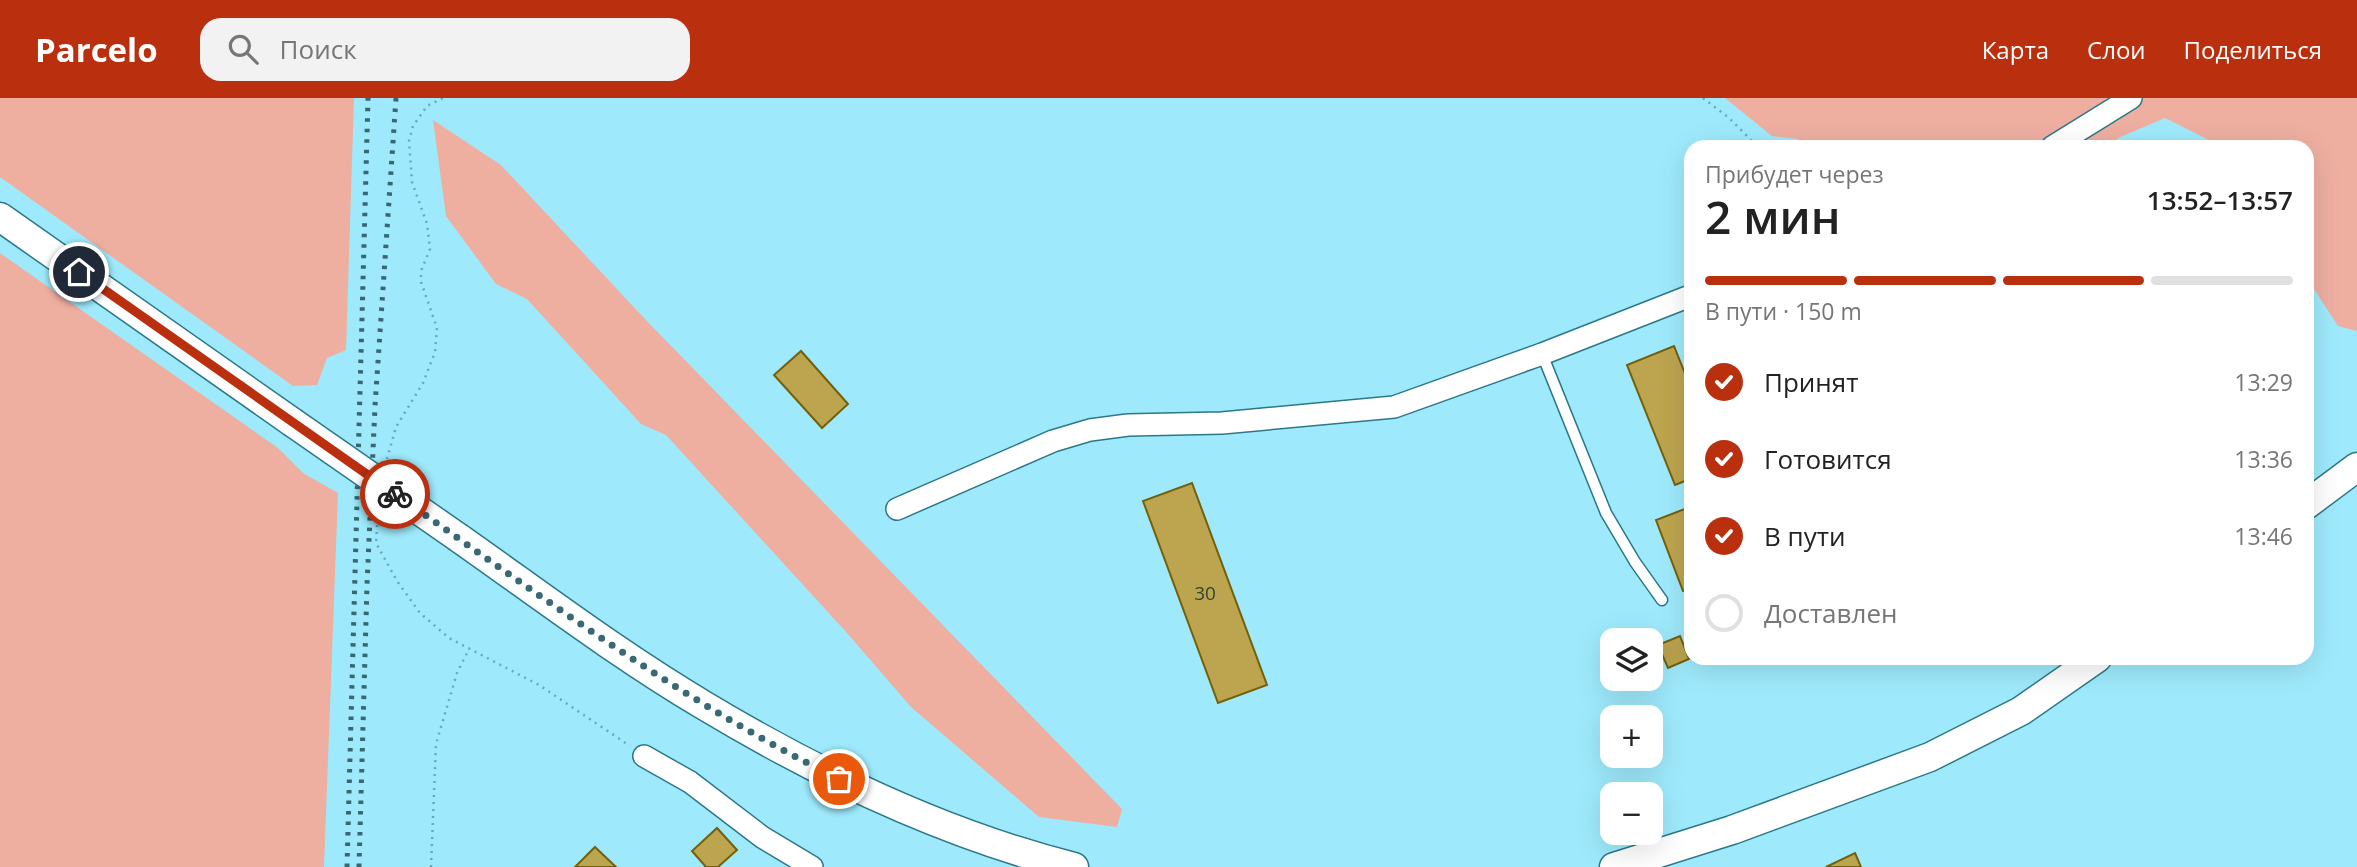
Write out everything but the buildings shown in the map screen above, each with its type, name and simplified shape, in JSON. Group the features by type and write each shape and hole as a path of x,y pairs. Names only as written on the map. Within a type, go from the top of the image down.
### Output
{"main road":[{"path":"0,217 631,658 704,705 795,758 882,800 976,838 1070,866"},
{"path":"2314,499 2357,467"},
{"path":"1614,867 1732,830 1930,758 2021,711 2087,665"}],"street":[{"path":"2063,140 2131,98"},
{"path":"897,509 1053,442 1090,430 1128,425 1222,422 1394,407 1542,354 1684,298"},
{"path":"644,756 690,782 762,837 812,867"}],"lane":[{"path":"1542,354 1606,513 1635,562 1662,600"}],"path":[{"path":"386,463 396,427 423,383 435,352 436,328 421,282 421,271 430,249 427,225 412,182 409,141 412,125 427,106 443,98"},
{"path":"1703,98 1751,140"},
{"path":"379,508 376,543 397,581 420,613 449,638 539,685 644,756"},
{"path":"431,867 436,744 457,673 470,649"}],"shaded area":[{"path":"0,98 354,98 346,350 327,358 317,385 293,386 0,177"},
{"path":"1725,98 2357,98 2357,331 2338,326 2314,289 2314,140 2209,140 2165,118 2117,140 1799,140 1772,136"},
{"path":"433,120 501,165 644,318 1122,809 1117,827 1039,817 911,707 666,435 641,424 527,299 496,284 446,216"},
{"path":"0,253 278,448 303,473 338,493 324,867 0,867"}],"railway":[{"path":"347,867 368,98"},
{"path":"359,867 375,406 396,98"}],"way so far":[{"path":"395,494 620,652 795,758 839,779"}],"route":[{"path":"79,272 395,494"}]}
